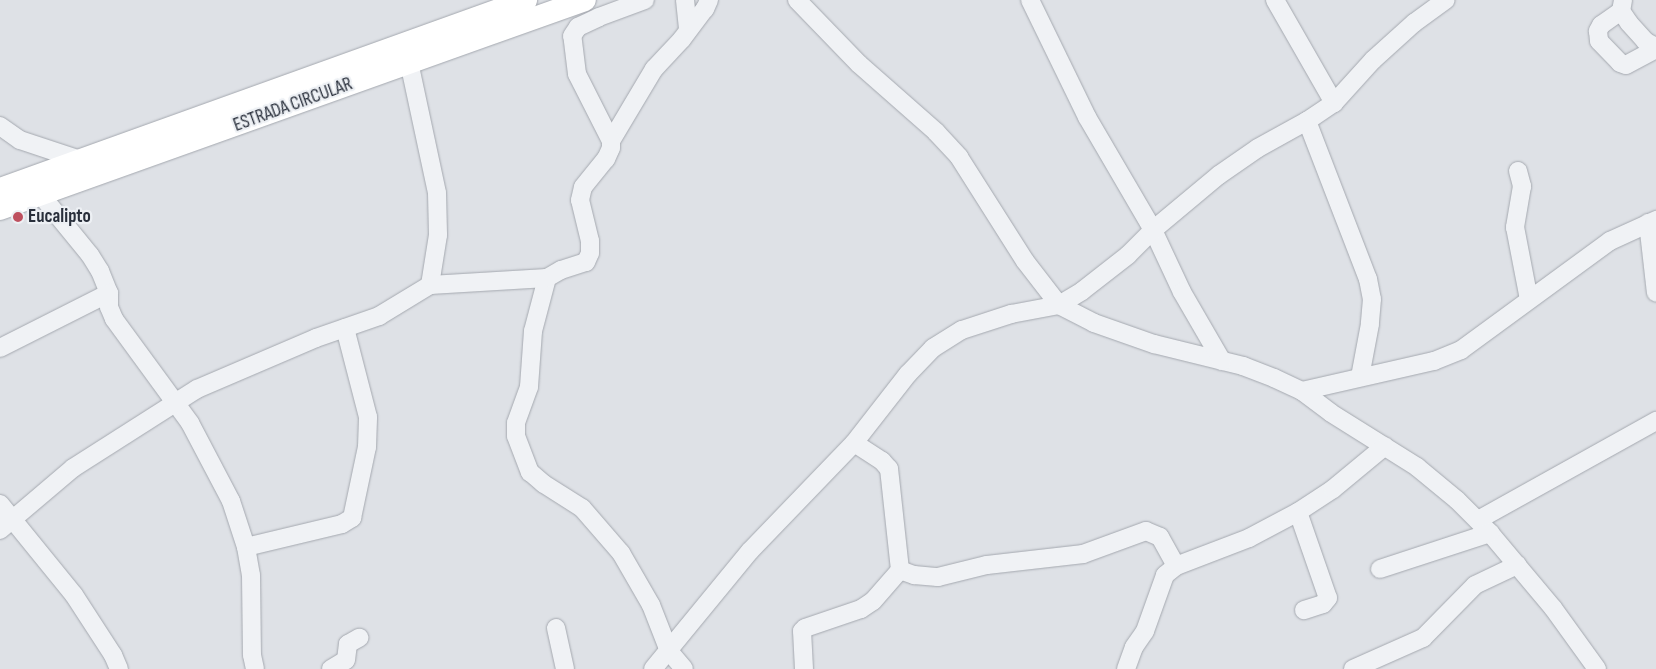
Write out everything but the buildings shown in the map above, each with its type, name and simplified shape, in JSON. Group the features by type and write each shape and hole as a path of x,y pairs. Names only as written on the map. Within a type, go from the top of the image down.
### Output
{"main road":[{"name":"ESTRADA CIRCULAR","path":"0,189 526,0"},
{"name":"ESTRADA CIRCULAR","path":"0,209 586,0"}],"street":[{"path":"0,530 73,468 197,389 250,365 379,316 430,285 547,278 561,270 586,262 590,241 580,200 583,187 606,159 611,148 611,141 577,74 572,52 572,36 578,27 598,17 645,0"},
{"path":"685,0 688,30"},
{"path":"611,141 654,69 705,9 709,0"},
{"path":"798,0 859,64 936,132 959,157 1025,261 1059,305 1094,323 1154,344 1222,361 1274,378 1302,391 1331,414 1417,467 1484,526 1517,564 1597,669"},
{"path":"1030,0 1087,117 1154,230 1182,292 1222,361"},
{"path":"1275,0 1334,103"},
{"path":"653,669 750,551 854,442 908,374 933,348 962,330 1010,314 1059,305 1082,291 1128,255 1154,230 1219,175 1258,148 1307,121 1334,103 1373,60 1414,23 1446,0"},
{"path":"1622,6 1645,41 1656,48 1626,65 1620,63 1599,41 1598,30 1622,6"},
{"path":"409,62 437,193 438,236 430,285"},
{"path":"1307,121 1368,279 1372,299 1370,324 1360,377"},
{"path":"0,126 20,140 80,160"},
{"path":"1518,171 1522,186 1515,227 1529,300"},
{"path":"41,195 90,255 100,271 109,293 109,307 114,319 174,402 203,446 231,501 246,547 251,575 252,655 254,669"},
{"path":"1302,391 1434,361 1461,350 1603,246 1652,221 1656,293"},
{"path":"547,278 532,331 529,387 516,423 516,436 530,472 544,484 582,508 621,553 651,605 669,650 684,669"},
{"path":"0,348 109,293"},
{"path":"246,547 342,524 352,518 365,456 368,417 345,328"},
{"path":"1380,569 1484,526 1542,482 1656,421"},
{"path":"804,669 802,631 804,628 861,609 873,601 900,570 888,469 882,461 854,442"},
{"path":"1126,669 1134,647 1146,631 1165,575 1176,566 1249,538 1298,512 1332,489 1385,446"},
{"path":"0,504 74,595 108,648 119,669"},
{"path":"1298,512 1328,598 1323,604 1304,610"},
{"path":"900,570 914,575 938,577 987,565 1083,554 1146,531 1160,537 1176,566"},
{"path":"1353,669 1422,638 1475,585 1517,564"},
{"path":"556,628 565,669"},
{"path":"331,669 346,660 348,644 359,638"}],"place":[{"name":"Eucalipto","path":"18,217"}]}
